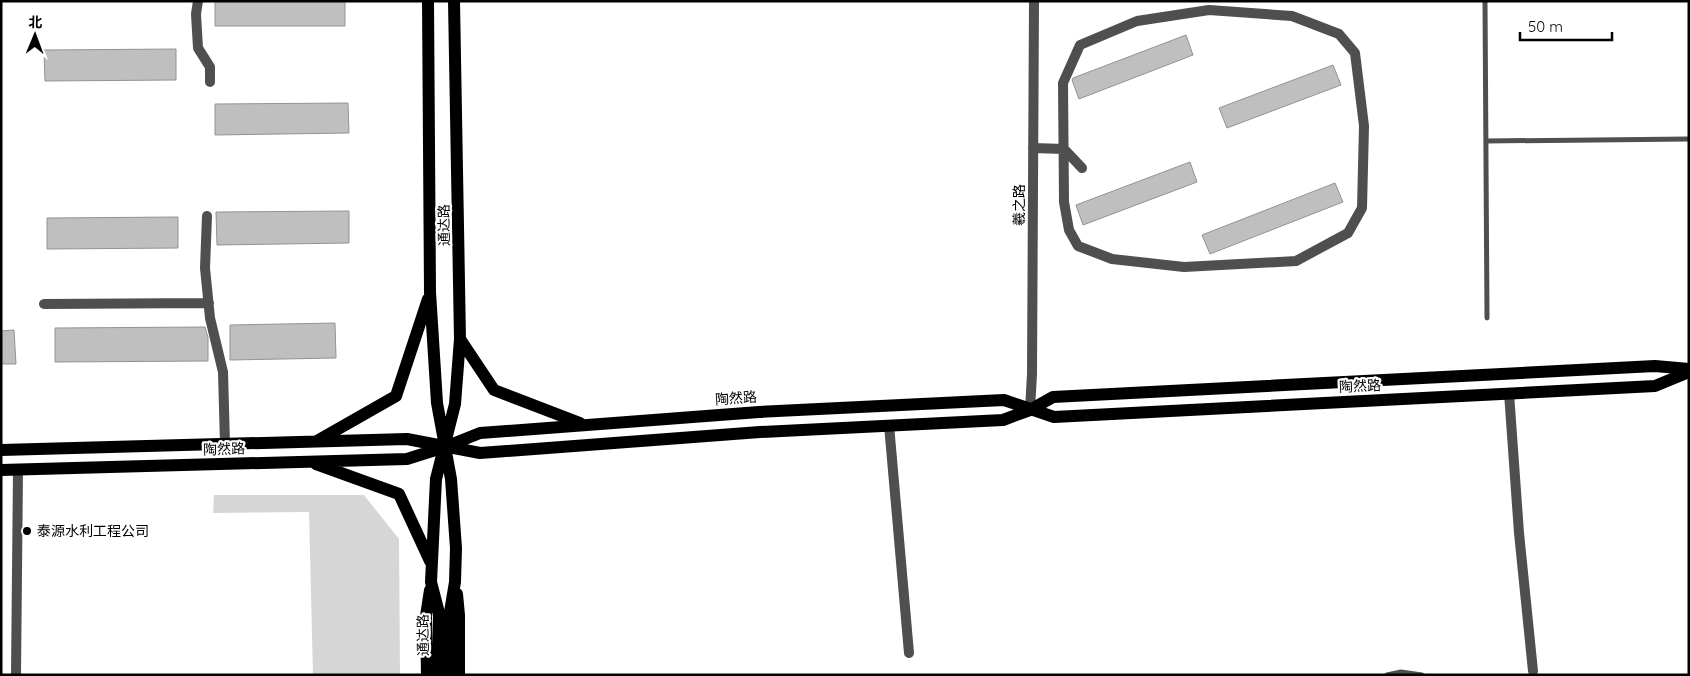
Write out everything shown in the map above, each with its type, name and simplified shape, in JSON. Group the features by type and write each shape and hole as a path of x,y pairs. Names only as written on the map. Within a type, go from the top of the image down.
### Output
{"main road":[{"name":"通达路","path":"428,1 430,292 437,404 451,478 456,548 455,582 450,612 450,675"},
{"name":"通达路","path":"438,675 439,613 431,582 436,479 455,404 460,339 454,1"},
{"path":"315,441 396,396 430,292"},
{"path":"460,339 494,390 585,425"},
{"name":"陶然路","path":"1,450 407,439 480,453 760,432 1004,420 1030,410 1053,397 1655,366 1689,370"},
{"name":"陶然路","path":"1,470 407,459 480,433 758,412 1004,400 1054,417 1655,386 1689,370"},
{"path":"309,462 399,494 431,562"},
{"path":"427,675 426,616 431,582"},
{"path":"455,582 459,615 459,675"}],"street":[{"path":"198,1 196,14 198,48 210,67 210,82"},
{"name":"羲之路","path":"1030,410 1032,374 1034,1"},
{"path":"1064,149 1064,202 1069,230 1078,246 1112,259 1184,267 1296,261 1348,233 1362,208 1364,126 1355,53 1339,34 1292,16 1209,10 1137,21 1080,45 1063,83 1064,149 1082,168"},
{"path":"1033,148 1064,149"},
{"path":"207,216 205,268 210,318 223,372 224,444"},
{"path":"44,304 208,304"},
{"path":"1509,393 1519,534 1533,670"},
{"path":"890,425 909,653"},
{"path":"16,675 18,470"}],"lane":[{"path":"1485,1 1487,318"},
{"path":"1486,141 1689,139"},
{"path":"459,615 464,675"},
{"path":"1387,675 1402,672 1422,675"}],"shaded area":[{"path":"214,495 364,495 399,539 400,675 313,675 309,512 213,513"}],"building":[{"path":"215,1 345,1 345,26 215,26"},
{"path":"1186,35 1193,55 1079,99 1072,80 1073,78"},
{"path":"176,49 176,80 45,81 44,50"},
{"path":"1333,65 1341,85 1227,128 1219,108"},
{"path":"348,103 349,133 215,135 215,104"},
{"path":"1190,162 1197,182 1083,225 1076,205"},
{"path":"1335,183 1343,202 1210,254 1202,235"},
{"path":"349,211 349,243 217,245 216,212"},
{"path":"178,217 178,248 47,249 47,218"},
{"path":"335,323 336,358 230,360 230,325"},
{"path":"205,327 208,337 208,361 55,362 55,328"},
{"path":"14,330 16,364 1,364 1,331"}],"place":[{"name":"泰源水利工程公司","path":"27,531"}]}
